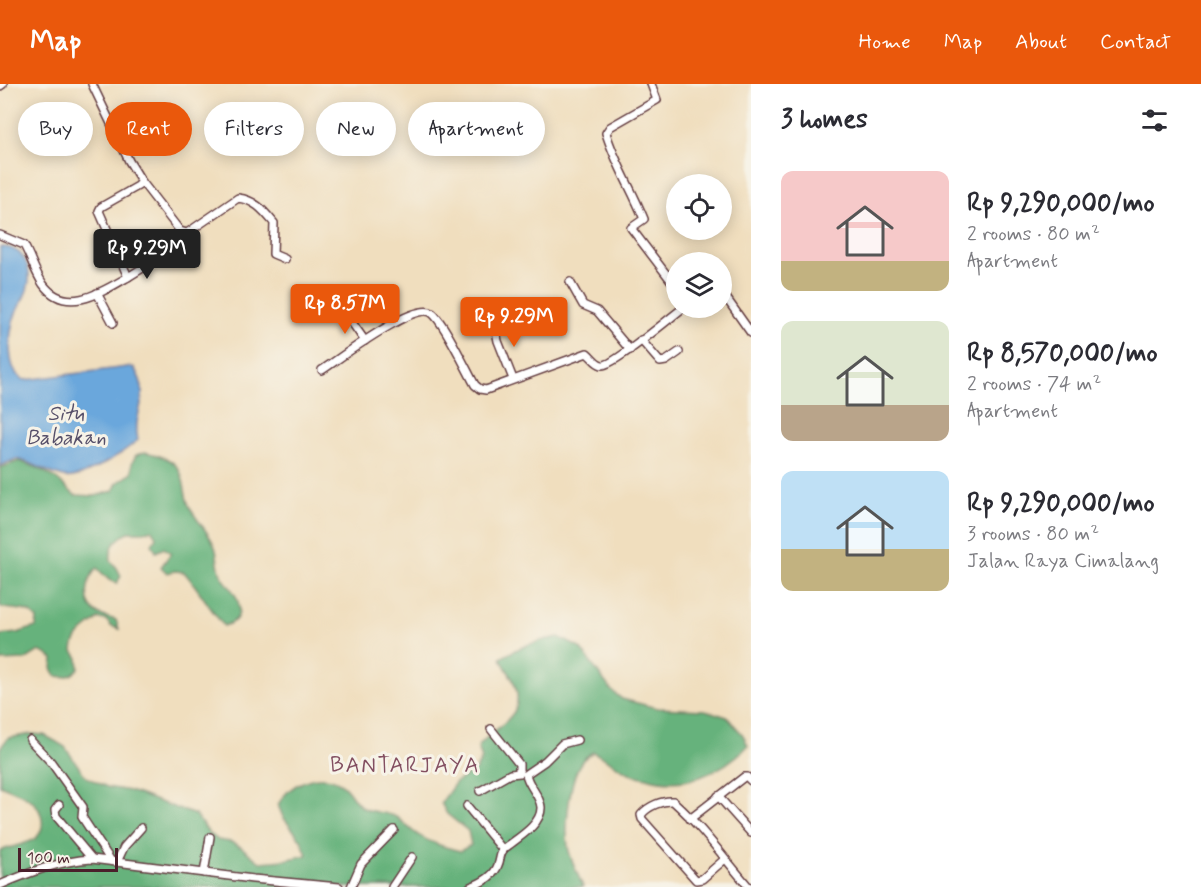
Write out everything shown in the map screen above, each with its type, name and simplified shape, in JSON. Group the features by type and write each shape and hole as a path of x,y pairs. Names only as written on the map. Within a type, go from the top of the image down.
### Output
{"street":[{"path":"92,84 120,145 142,182 177,228 185,233 238,198 250,200 260,206 274,223 273,254 285,259"},
{"path":"651,84 657,100 610,127 606,133 611,150 644,219 631,228 666,274"},
{"path":"128,277 99,211 101,207 142,182"},
{"path":"0,235 24,245 41,281 51,293 58,298 76,301 98,293 167,253"},
{"path":"570,282 583,305 597,311 630,350"},
{"path":"98,293 113,323"},
{"path":"732,306 751,333"},
{"path":"322,370 390,325 426,310 434,315 443,326 477,387 486,390 587,353 598,364 607,365 670,318"},
{"path":"346,314 365,342"},
{"path":"513,379 496,331 500,325 520,318"},
{"path":"641,340 660,362 666,361 679,352"},
{"path":"470,887 480,883 494,872 498,867 503,850 534,823 541,810 538,798 519,764 491,729"},
{"path":"30,740 51,762 83,807 82,817 114,861"},
{"path":"480,791 510,774 522,773 545,761 562,744 577,740"},
{"path":"690,819 744,777 751,781"},
{"path":"718,796 751,833"},
{"path":"724,859 702,879 696,880 642,819 641,814 651,807 671,801 751,887"},
{"path":"59,805 55,810 56,816 92,860"},
{"path":"467,806 503,850"},
{"path":"114,861 141,828"},
{"path":"351,887 361,864 394,830"},
{"path":"204,873 210,837"},
{"path":"392,887 412,857"},
{"path":"0,885 45,867 69,861 92,860 339,887"}],"green space":[{"path":"145,452 167,459 175,464 180,472 188,503 212,541 221,574 233,591 239,605 236,619 224,626 184,572 167,573 161,567 171,553 164,548 156,552 152,544 156,537 152,530 128,532 117,541 111,551 111,561 121,576 117,583 109,580 97,568 90,579 87,592 93,610 116,620 119,629 111,626 106,620 98,619 81,632 73,651 78,658 79,668 69,676 56,676 52,668 53,659 39,651 25,660 0,661 0,635 36,627 37,619 31,613 23,610 0,606 0,468 19,461 54,477 75,495 95,496 113,491 117,483 132,473 132,463 136,455"},
{"path":"559,637 580,648 611,690 622,699 657,708 705,710 727,717 743,735 748,746 715,771 675,782 634,775 593,752 586,757 574,779 567,827 569,852 583,887 0,887 0,851 33,840 42,827 40,813 32,801 0,785 0,748 8,738 32,734 44,735 65,747 86,777 107,787 130,791 195,815 209,833 218,840 231,842 241,847 260,862 307,855 301,840 283,817 278,805 296,785 322,778 340,783 365,809 392,815 425,839 460,851 471,845 468,831 447,814 441,803 455,783 476,769 482,759 478,747 508,720 517,705 514,683 501,658 529,644"}],"water":[{"name":"Situ Babakan","path":"0,247 15,250 25,260 28,267 29,282 16,313 10,341 11,361 19,376 25,380 127,367 134,368 140,379 142,397 137,421 138,440 113,458 81,475 64,477 16,459 0,466"}],"district":[{"name":"BANTARJAYA","path":"405,764"}]}
